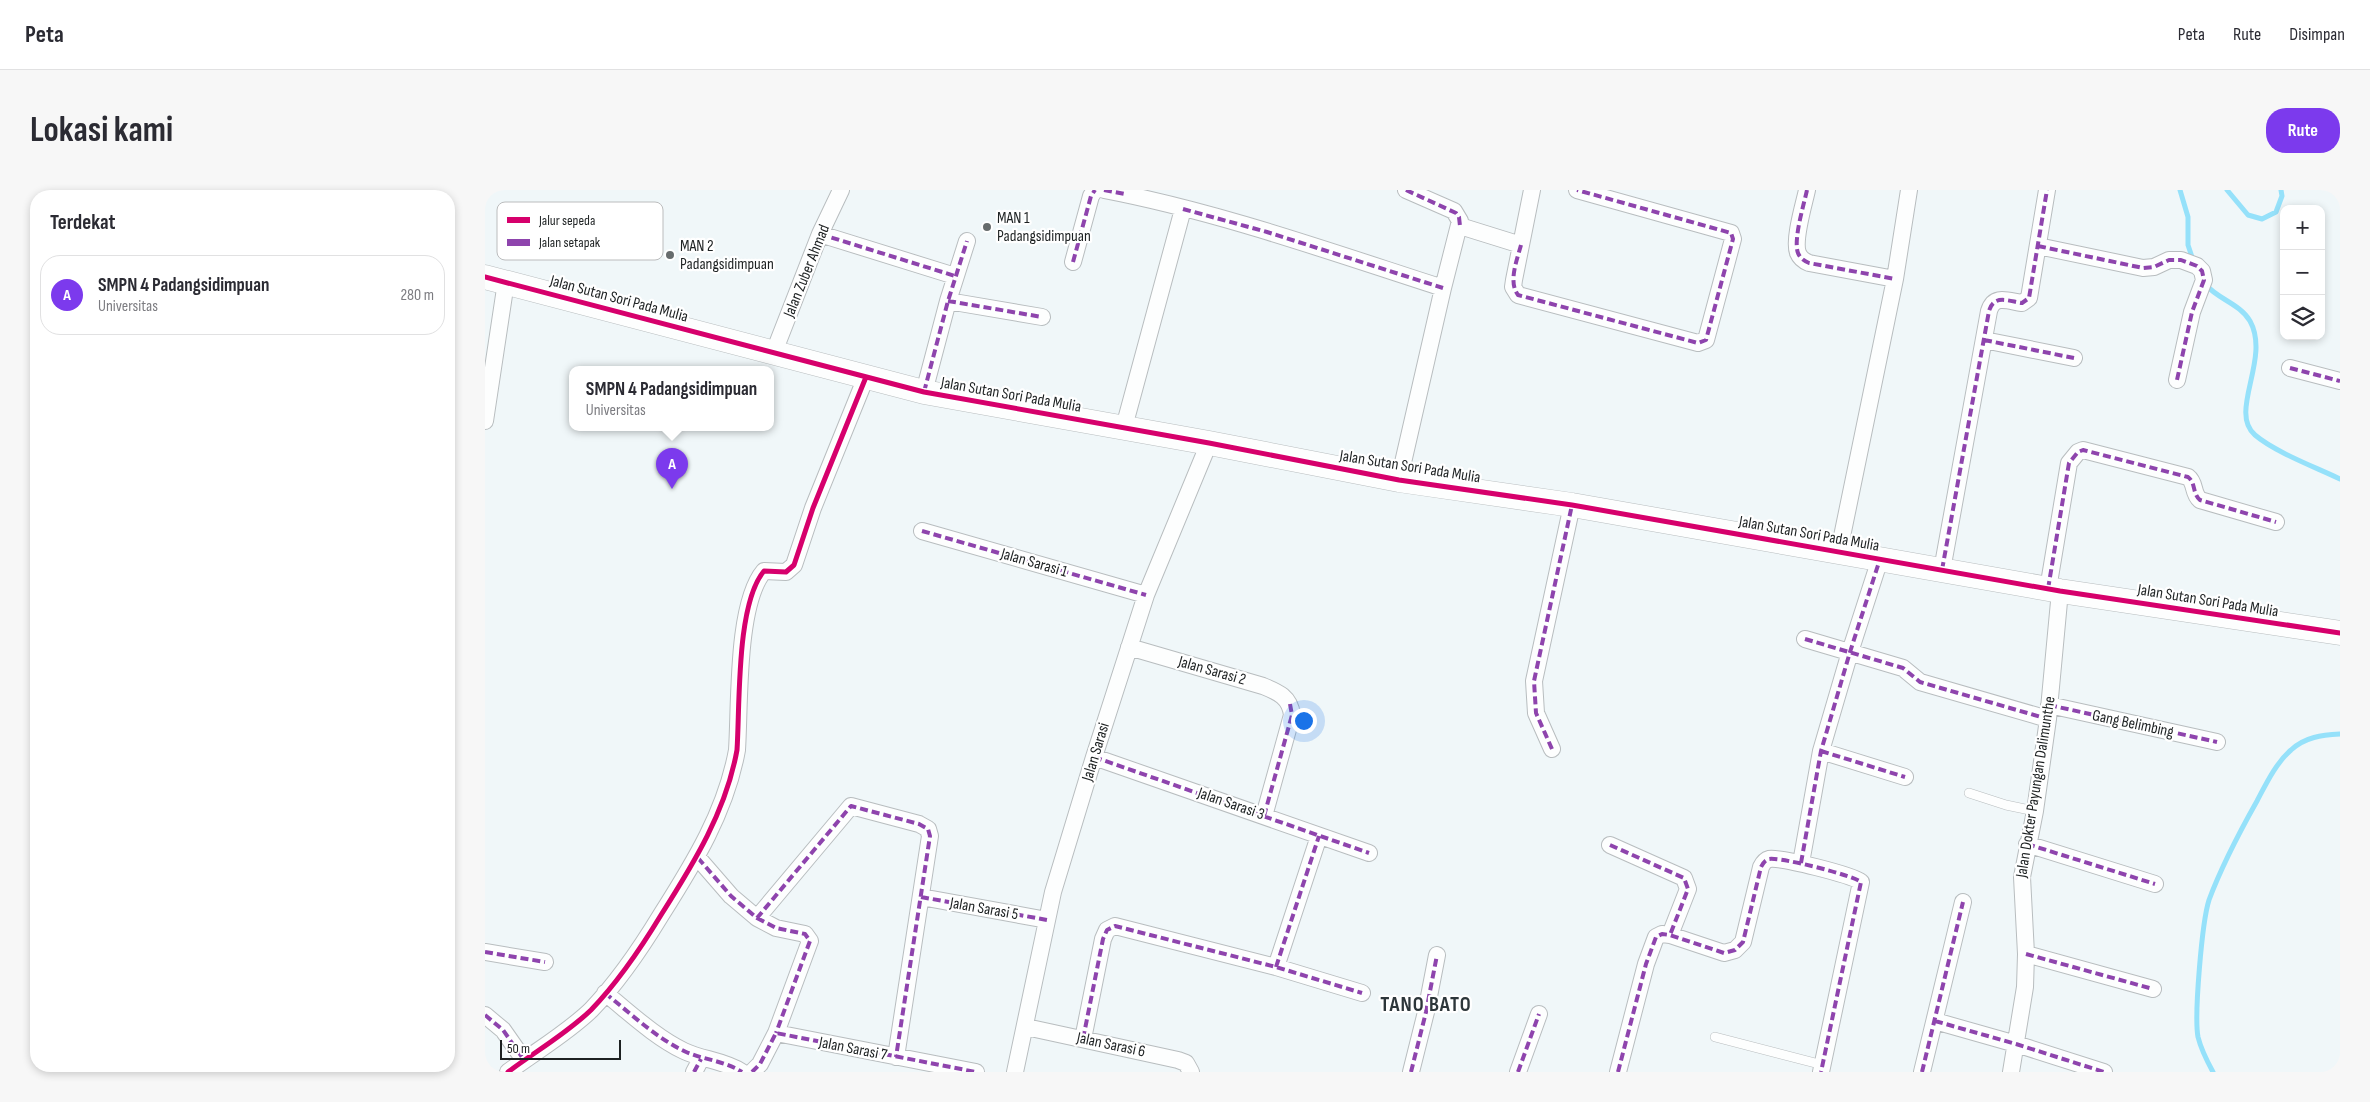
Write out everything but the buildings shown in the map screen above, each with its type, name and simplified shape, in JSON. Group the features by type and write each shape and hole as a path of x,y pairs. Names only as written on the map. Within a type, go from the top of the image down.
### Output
{"street":[{"name":"Jalan Zuber Ahmad","path":"774,352 820,234 841,190"},
{"path":"1073,262 1091,196 1095,190"},
{"path":"1104,190 1126,192 1267,232 1443,288"},
{"path":"1399,480 1443,288 1460,226 1459,217 1456,213 1406,190"},
{"path":"1531,190 1513,280 1513,287 1518,295 1698,342 1706,340 1733,239 1731,233 1577,190"},
{"path":"1807,190 1797,242 1797,251 1802,259 1809,263 1895,279"},
{"path":"1839,551 1895,279 1909,190"},
{"path":"1942,570 1984,340 1993,302 2000,299 2022,303 2028,300 2047,190"},
{"path":"1124,427 1183,209"},
{"path":"1460,226 1521,245"},
{"path":"820,234 955,276"},
{"path":"924,392 955,276 967,241"},
{"path":"2038,246 2143,268 2155,267 2169,260 2191,263 2202,271 2204,276 2202,286 2192,312 2177,380"},
{"path":"485,421 495,280"},
{"name":"Jalan Sutan Sori Pada Mulia","path":"495,280 924,392 1124,427 1399,480 1572,505 2054,590 2340,633"},
{"path":"948,301 1042,317"},
{"path":"1984,340 2074,358"},
{"path":"2290,368 2340,381"},
{"path":"508,1072 572,1026 590,1010 647,938 697,858 724,798 735,763 743,638 752,597 764,571 786,572 794,565 813,508 866,377"},
{"name":"Jalan Sarasi","path":"1015,1072 1053,892 1094,757 1146,595 1209,443"},
{"name":"Jalan Dokter Payungan Dalimunthe","path":"2011,1072 2025,987 2026,954 2021,891 2049,712 2054,590 2069,463 2078,452 2083,450 2188,477 2193,482 2195,493 2200,500 2276,522"},
{"path":"1553,749 1536,713 1534,682 1572,505"},
{"name":"Jalan Sarasi 1","path":"922,531 1146,595"},
{"path":"1801,863 1821,751 1880,559"},
{"name":"Gang Belimbing","path":"1805,638 1903,668 1920,682 2049,712 2217,742"},
{"name":"Jalan Sarasi 2","path":"1129,647 1263,686 1276,692 1290,704 1292,715 1265,816"},
{"path":"1821,751 1905,777"},
{"name":"Jalan Sarasi 3","path":"1094,757 1369,853"},
{"path":"757,918 851,806 919,824 928,830 930,836 896,1057"},
{"path":"1276,968 1319,836"},
{"path":"2027,844 2155,884"},
{"path":"1610,845 1684,878 1688,889 1670,935"},
{"path":"697,858 731,896 757,918 776,928 805,934 810,941 776,1033 760,1064 752,1072"},
{"path":"1618,1072 1631,1017 1654,940 1659,934 1670,935 1725,953 1735,950 1743,942 1763,863 1771,858 1801,863 1858,880 1861,884 1822,1069"},
{"name":"Jalan Sarasi 5","path":"921,897 1047,920"},
{"path":"1922,1072 1963,902"},
{"path":"1083,1039 1103,939 1111,928 1115,926 1276,968 1362,993"},
{"path":"485,952 545,962"},
{"path":"2026,954 2153,990"},
{"path":"1411,1072 1426,1012 1437,955"},
{"path":"605,993 697,1065 722,1061 741,1072"},
{"path":"1518,1072 1539,1014"},
{"path":"485,1015 503,1030 524,1060"},
{"path":"1935,1021 2104,1072"},
{"name":"Jalan Sarasi 6","path":"1026,1027 1179,1060 1186,1064 1191,1072"},
{"name":"Jalan Sarasi 7","path":"776,1033 976,1072"}],"lane":[{"path":"1969,793 2006,805 2035,811"},
{"path":"1715,1037 1822,1069"}],"waterway":[{"path":"2180,190 2188,217 2188,245 2193,260"},
{"path":"2227,190 2248,215 2262,219 2276,212 2282,196 2281,190"},
{"path":"2206,285 2246,315 2255,336 2254,368 2247,399 2246,413 2248,425 2255,435 2273,447 2340,479"},
{"path":"2213,1072 2201,1046 2197,1026 2201,947 2209,900 2237,837 2276,767 2291,750 2302,742 2320,736 2340,734"}],"marked path":[{"path":"1073,262 1091,196 1095,190"},
{"path":"1104,190 1125,194"},
{"path":"1406,190 1456,213 1459,217 1460,226"},
{"path":"1521,245 1513,277 1515,290 1518,295 1698,343 1706,340 1733,239 1731,233 1577,190"},
{"path":"1807,190 1797,240 1798,253 1801,258 1809,263 1895,279"},
{"path":"1942,570 1989,311 1994,302 1998,300 2022,303 2029,298 2047,190"},
{"path":"1183,209 1267,232 1443,288"},
{"path":"820,234 955,276"},
{"path":"924,392 948,301 967,241"},
{"path":"2038,246 2143,268 2154,267 2169,260 2181,260 2197,266 2202,271 2204,280 2192,312 2177,380"},
{"path":"948,301 1042,317"},
{"path":"1984,340 2074,358"},
{"path":"2290,368 2340,381"},
{"path":"2048,589 2069,463 2078,452 2083,450 2188,477 2200,500 2276,522"},
{"path":"1552,749 1536,713 1534,681 1572,505"},
{"path":"922,531 1146,595"},
{"path":"1801,863 1821,751 1880,559"},
{"path":"1805,639 1903,668 1920,682 2048,719"},
{"path":"1264,816 1292,715 1290,704"},
{"path":"2049,705 2217,742"},
{"path":"1821,751 1905,777"},
{"path":"1094,757 1369,853"},
{"path":"698,858 731,896 757,918 851,806 919,824 928,829 930,836 896,1057"},
{"path":"1276,967 1319,836"},
{"path":"2027,844 2155,884"},
{"path":"1610,845 1684,878 1688,889 1670,935"},
{"path":"1618,1072 1646,964 1656,937 1662,934 1670,935 1724,953 1735,950 1743,942 1761,867 1769,859 1816,867 1845,875 1861,882 1821,1072"},
{"path":"921,897 1047,920"},
{"path":"1922,1072 1963,902"},
{"path":"757,918 776,928 805,934 810,941 776,1033"},
{"path":"1083,1039 1103,939 1107,930 1115,926 1276,967 1362,993"},
{"path":"485,952 545,962"},
{"path":"2026,954 2153,989"},
{"path":"1411,1072 1426,1012 1437,955"},
{"path":"605,993 643,1024 673,1045 691,1054 728,1065 742,1072"},
{"path":"1518,1072 1539,1014"},
{"path":"485,1015 503,1030 524,1060"},
{"path":"1935,1021 2104,1072"},
{"path":"752,1072 760,1064 776,1033 976,1072"},
{"path":"694,1072 701,1059"}],"cycle path":[{"path":"485,277 924,392 1209,443 1399,480 1572,505 2060,591 2340,633"},
{"path":"508,1072 581,1019 611,988 629,964 697,856 725,794 737,750 741,656 748,607 755,586 764,571 786,572 794,565 813,508 866,377"}],"place":[{"name":"MAN 1 Padangsidimpuan","path":"987,227"},
{"name":"MAN 2 Padangsidimpuan","path":"670,255"},
{"name":"SMPN 4 Padangsidimpuan","path":"672,489"}],"district":[{"name":"TANO BATO","path":"1426,1004"}]}
